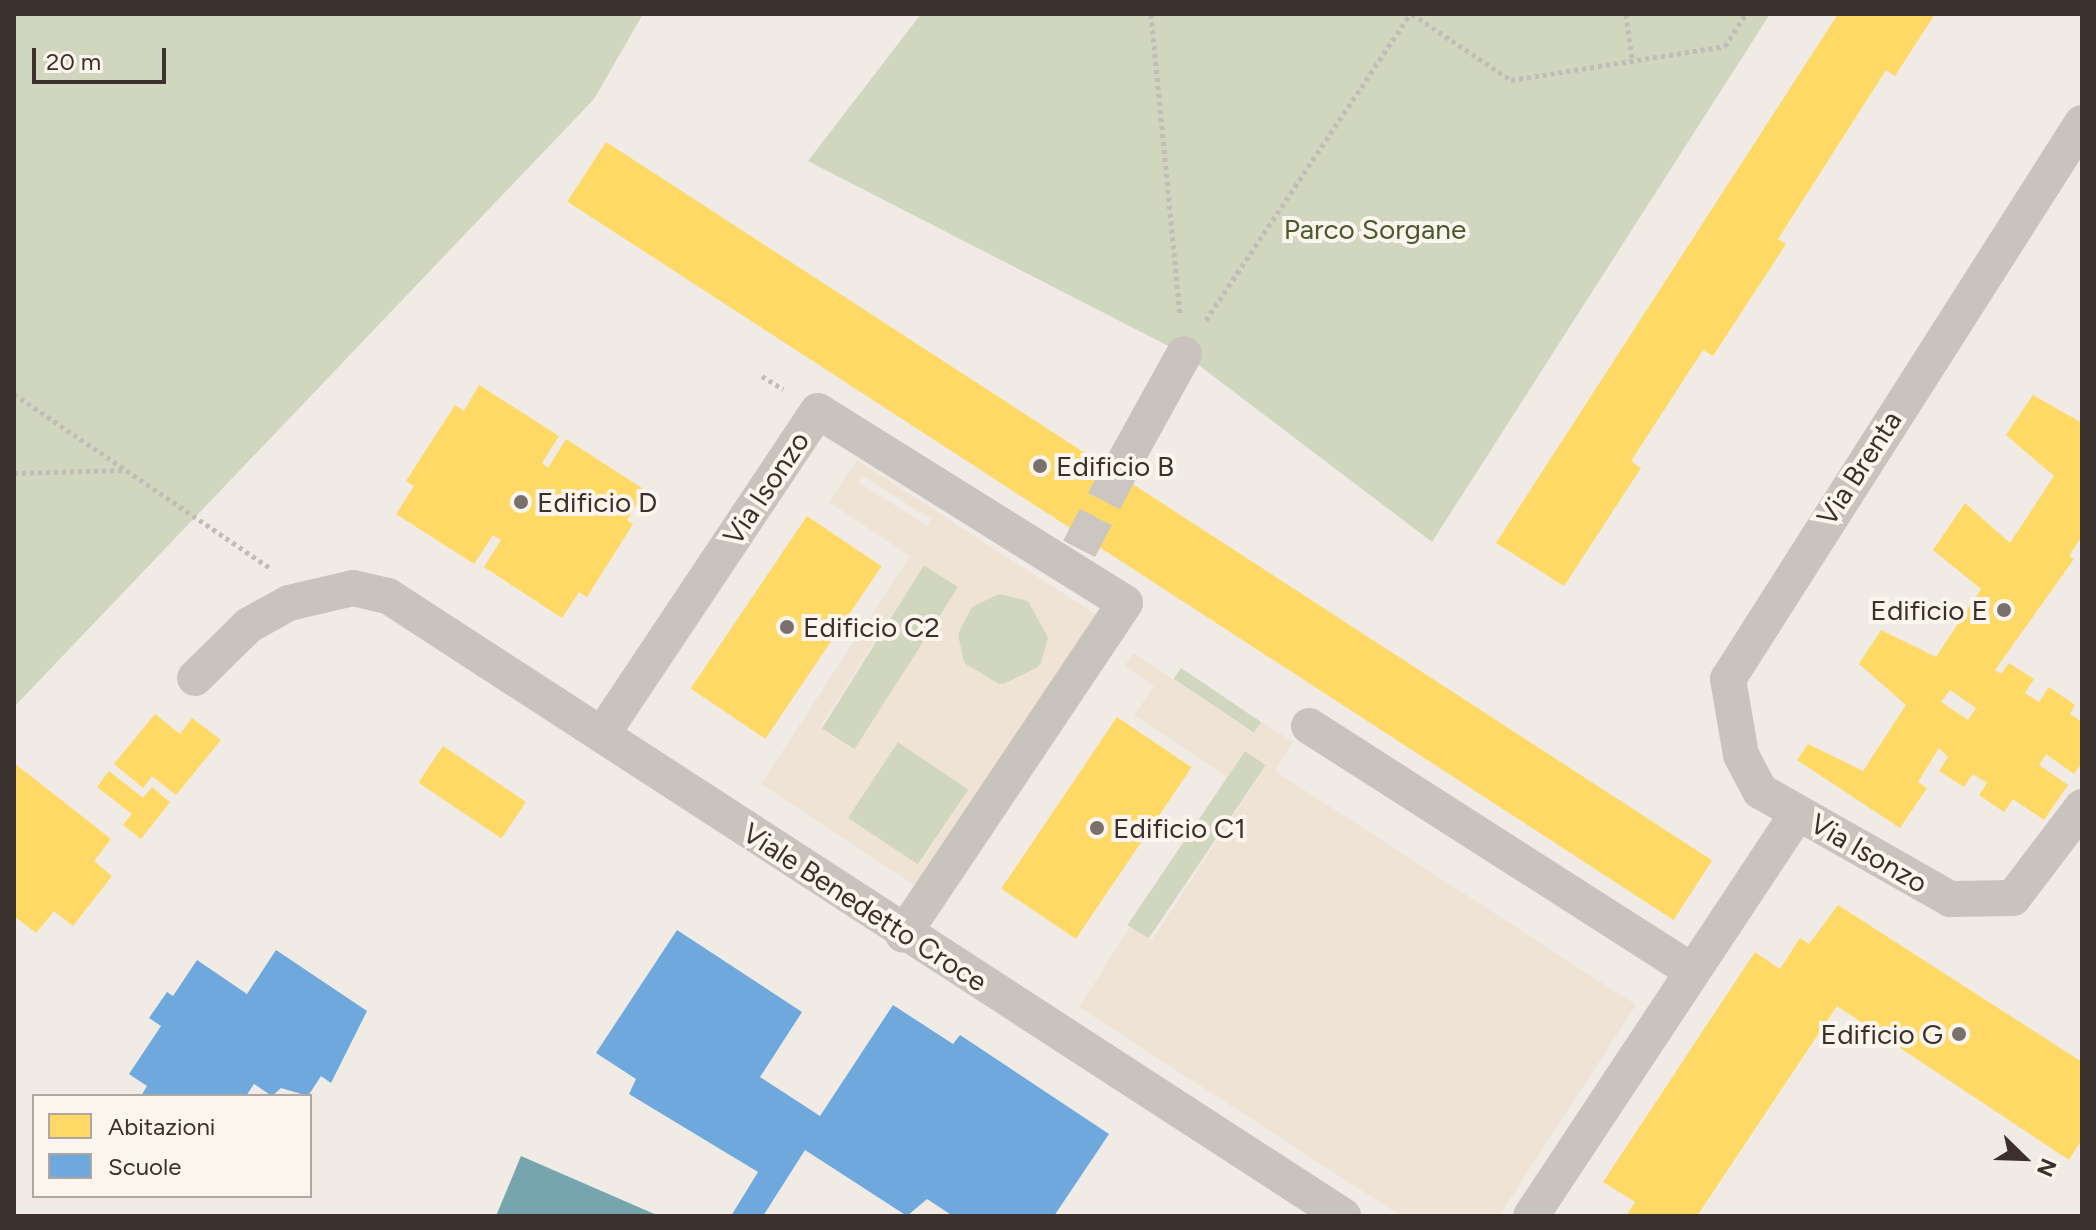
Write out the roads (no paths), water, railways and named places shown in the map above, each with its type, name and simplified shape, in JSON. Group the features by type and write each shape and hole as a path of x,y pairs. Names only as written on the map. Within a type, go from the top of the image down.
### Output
{"street":[{"name":"Via Brenta","path":"1798,813 1760,791 1741,755 1728,679 2082,123"},
{"path":"1125,461 1184,354"},
{"name":"Via Isonzo","path":"603,733 818,411 1125,603 903,935"},
{"name":"Viale Benedetto Croce","path":"195,678 249,625 311,596 353,588 388,596 603,733 903,935 1343,1216"},
{"path":"1309,726 1691,970"},
{"name":"Via Isonzo","path":"1531,1216 1691,970 1798,813 1950,899 1997,904 2025,887 2082,807"}],"tunnel":[{"path":"1079,549 1125,461"}],"place":[{"name":"Edificio B","path":"1040,466"},
{"name":"Edificio D","path":"521,502"},
{"name":"Edificio E","path":"2004,610"},
{"name":"Edificio C2","path":"787,627"},
{"name":"Edificio C1","path":"1097,828"},
{"name":"Edificio G","path":"1959,1034"}],"park label":[{"name":"Parco Sorgane","path":"1375,229"}]}
